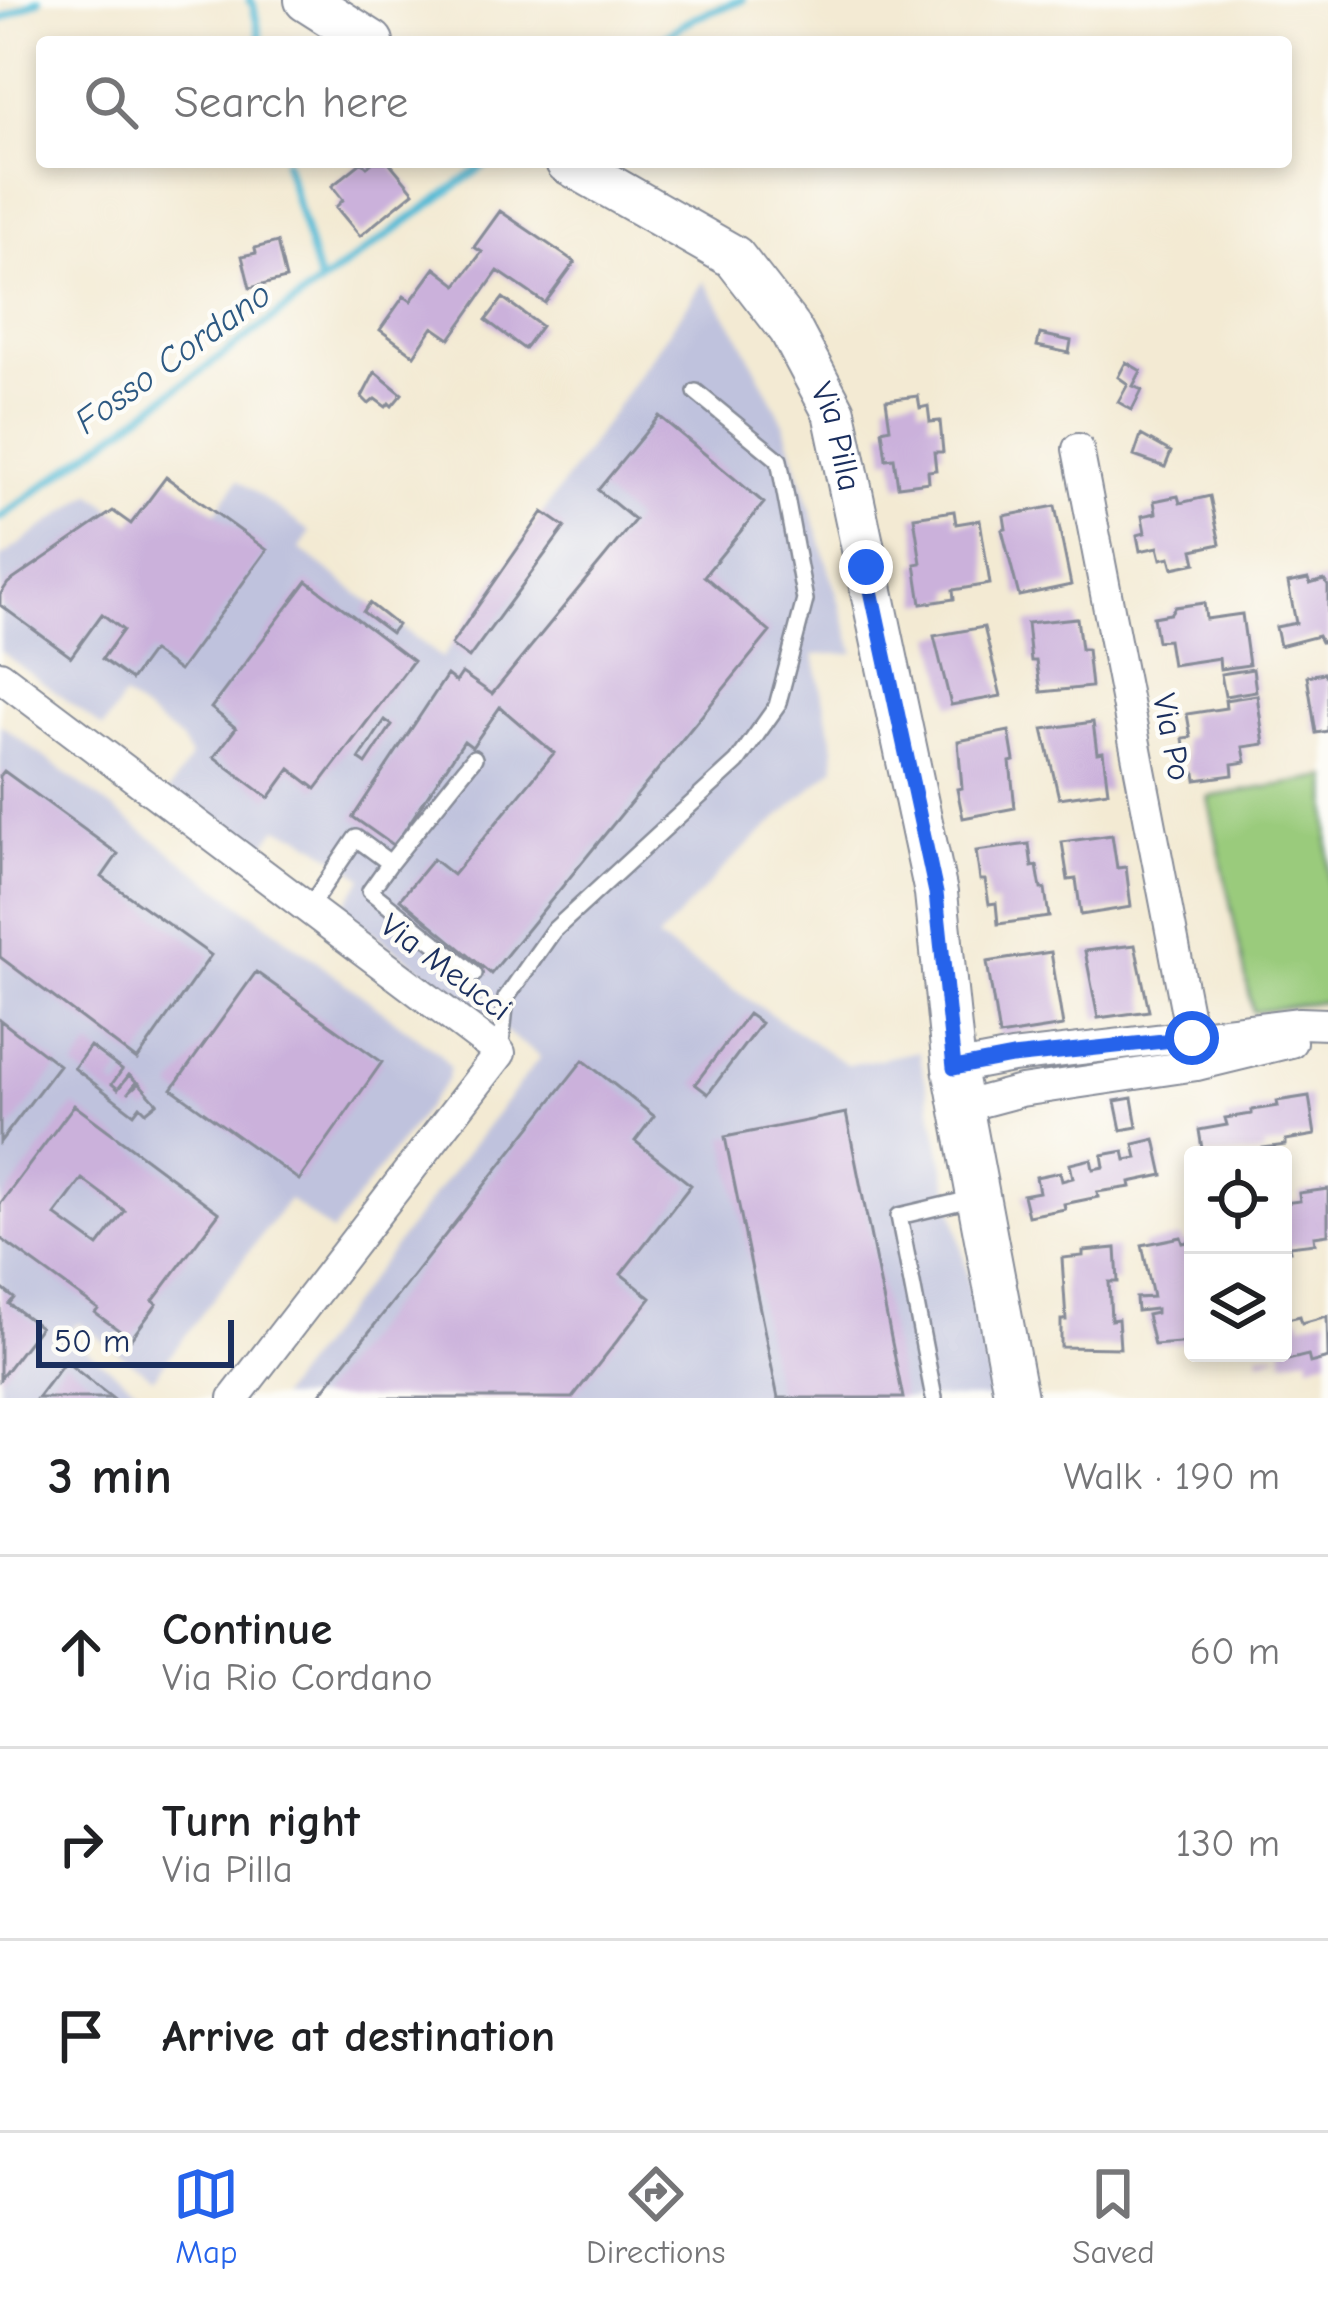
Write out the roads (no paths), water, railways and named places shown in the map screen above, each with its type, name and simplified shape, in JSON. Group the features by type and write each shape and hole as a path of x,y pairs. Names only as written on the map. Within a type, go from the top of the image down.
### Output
{"main road":[{"path":"306,0 363,36"},
{"name":"Via Pilla","path":"578,168 734,257 790,329 834,412 936,893 958,1087 1016,1398"}],"street":[{"name":"Via Po","path":"1078,449 1195,1052"},
{"name":"Via Meucci","path":"0,676 500,1053 234,1398"},
{"path":"958,1087 1021,1091 1300,1023 1328,1027"},
{"path":"958,1087 1012,1057 1195,1052"},
{"path":"1012,1057 1021,1091"}],"lane":[{"path":"500,1053 506,998 553,931 737,762 777,706 805,600 778,460 696,392"},
{"path":"474,758 370,891 474,974"},
{"path":"308,908 356,838 390,863"},
{"path":"934,1398 899,1216 978,1197"}],"waterway":[{"path":"0,20 39,0"},
{"path":"249,0 260,36"},
{"path":"666,36 693,18 742,0"},
{"path":"287,168 320,284 481,168"},
{"name":"Fosso Cordano","path":"0,518 320,284"}]}
